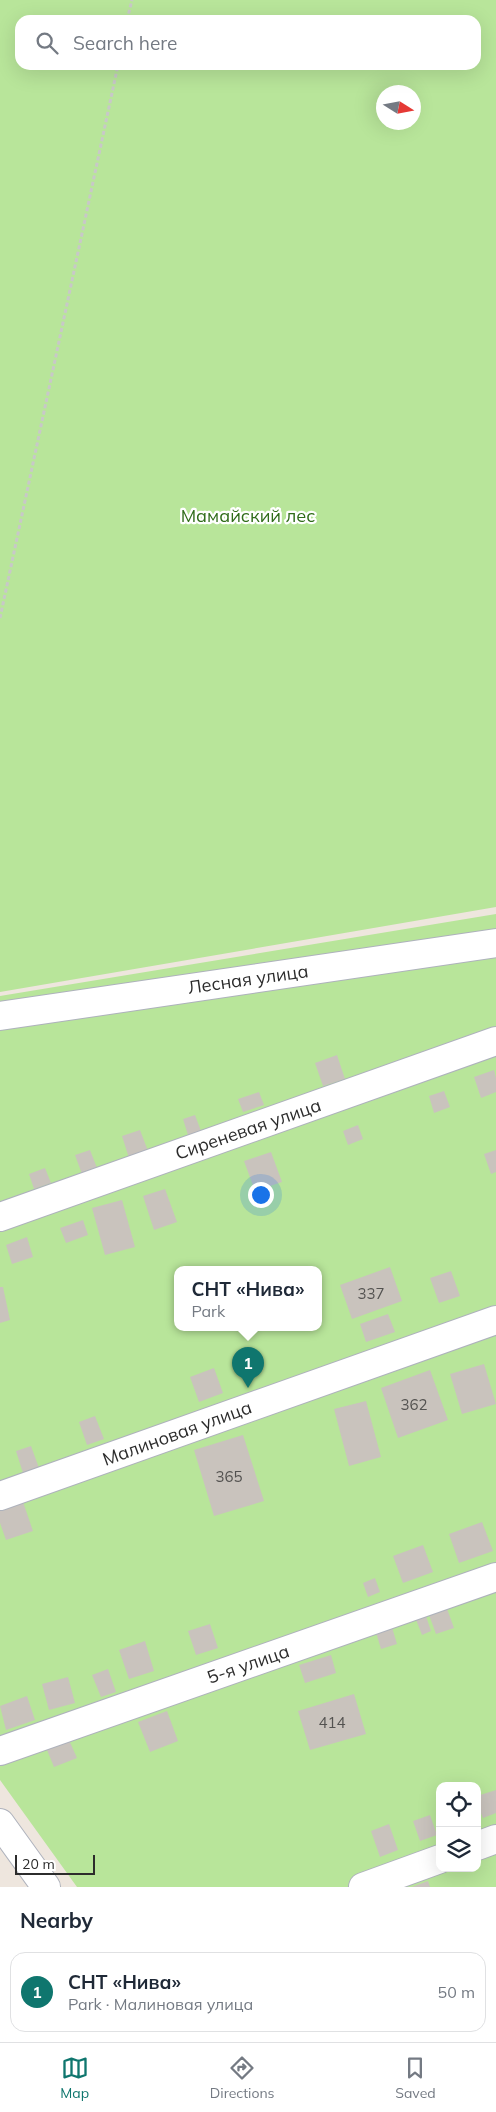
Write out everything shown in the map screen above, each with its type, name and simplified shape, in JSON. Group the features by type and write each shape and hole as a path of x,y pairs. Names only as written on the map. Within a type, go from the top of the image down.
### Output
{"street":[{"name":"Лесная улица","path":"0,1016 496,943"},
{"name":"Сиреневая улица","path":"0,1217 496,1041"},
{"name":"Малиновая улица","path":"0,1496 496,1320"},
{"name":"5-я улица","path":"0,1751 496,1577"},
{"path":"0,1823 46,1887"},
{"path":"481,1845 496,1839"},
{"path":"363,1887 436,1860"}],"path":[{"path":"128,15 132,0"},
{"path":"0,618 117,70"}],"green space":[{"name":"Мамайский лес","path":"0,0 496,0 496,907 0,992"},
{"path":"496,914 496,1887 77,1887 0,1780 0,996"}],"building":[{"path":"337,1055 345,1079 323,1086 315,1063"},
{"path":"494,1070 496,1092 481,1098 474,1077"},
{"path":"444,1091 450,1107 434,1113 429,1096"},
{"path":"259,1092 264,1105 243,1112 238,1099"},
{"path":"195,1115 201,1131 188,1135 183,1119"},
{"path":"358,1125 363,1139 348,1145 343,1131"},
{"path":"140,1130 148,1151 129,1158 122,1136"},
{"path":"90,1150 97,1168 82,1174 75,1155"},
{"path":"496,1150 496,1172 491,1174 484,1154"},
{"path":"271,1152 282,1182 255,1191 244,1161"},
{"path":"45,1168 51,1183 34,1189 29,1174"},
{"path":"165,1189 177,1222 154,1230 143,1196"},
{"path":"122,1200 135,1247 105,1255 92,1208"},
{"path":"83,1220 88,1235 66,1243 60,1228"},
{"path":"27,1237 33,1257 12,1264 6,1245"},
{"path":"390,1267 402,1301 352,1319 340,1285"},
{"path":"451,1271 460,1296 439,1303 430,1278"},
{"path":"0,1287 3,1287 10,1320 0,1323"},
{"path":"388,1314 395,1332 366,1342 360,1324"},
{"path":"484,1364 496,1404 462,1414 450,1374"},
{"path":"214,1368 223,1393 199,1402 190,1377"},
{"path":"430,1370 448,1420 398,1438 381,1388"},
{"path":"366,1401 381,1457 349,1466 334,1409"},
{"path":"95,1416 104,1439 87,1445 79,1422"},
{"path":"243,1435 264,1501 214,1516 194,1450"},
{"path":"31,1446 39,1468 23,1473 16,1451"},
{"path":"23,1502 33,1531 6,1540 0,1523 0,1510"},
{"path":"482,1522 493,1551 459,1563 449,1534"},
{"path":"423,1545 433,1572 403,1583 393,1556"},
{"path":"375,1578 380,1592 368,1597 363,1583"},
{"path":"446,1606 454,1628 436,1634 428,1612"},
{"path":"425,1613 431,1631 422,1635 415,1617"},
{"path":"210,1624 218,1648 196,1655 188,1631"},
{"path":"391,1624 397,1644 381,1649 375,1629"},
{"path":"145,1641 154,1671 129,1679 119,1650"},
{"path":"331,1655 336,1673 305,1683 299,1665"},
{"path":"108,1669 116,1692 101,1697 92,1675"},
{"path":"68,1677 75,1703 49,1710 42,1684"},
{"path":"354,1694 366,1734 310,1750 298,1711"},
{"path":"27,1696 35,1720 6,1730 0,1706"},
{"path":"167,1711 178,1741 150,1752 138,1722"},
{"path":"69,1740 77,1758 54,1767 47,1750"},
{"path":"496,1790 496,1813 483,1818 481,1813 481,1795"},
{"path":"430,1815 436,1835 420,1841 413,1821"},
{"path":"389,1824 398,1850 380,1857 371,1831"},
{"path":"428,1881 430,1887 412,1887"}],"place":[{"name":"СНТ «Нива»","path":"248,1388"}]}
